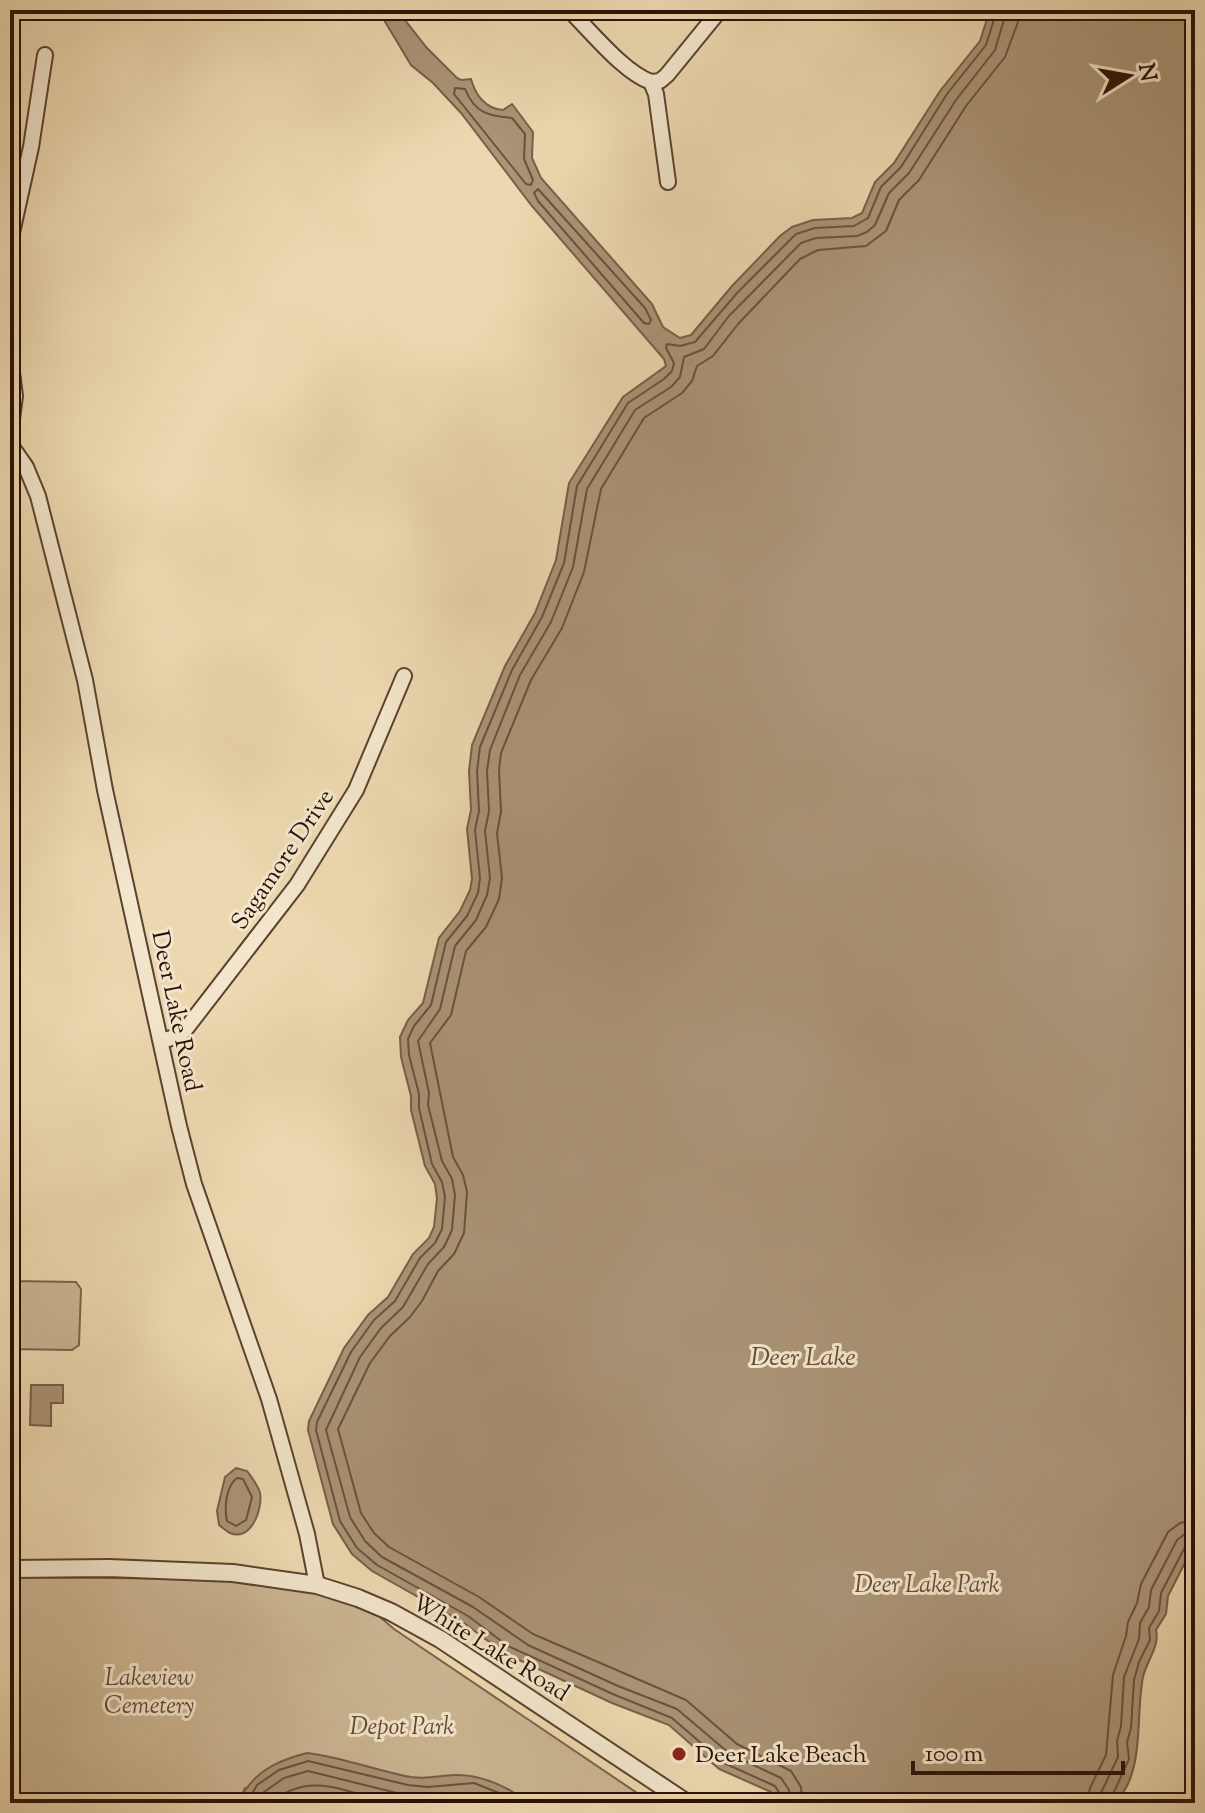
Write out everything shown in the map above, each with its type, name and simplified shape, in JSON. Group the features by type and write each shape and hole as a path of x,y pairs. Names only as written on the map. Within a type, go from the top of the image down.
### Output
{"street":[{"path":"569,10 619,59 642,79 651,82 660,81 667,75 720,10"},
{"path":"10,242 31,147 45,55"},
{"path":"651,82 656,94 668,182"},
{"path":"10,356 15,396 10,434"},
{"name":"Deer Lake Road","path":"10,444 26,467 38,496 85,680 105,790 194,1184 269,1399 307,1534 317,1585"},
{"name":"Sagamore Drive","path":"161,1041 185,1030 297,885 356,790 404,676"},
{"name":"White Lake Road","path":"10,1569 109,1568 233,1573 317,1585 391,1612 440,1639 687,1803"}],"green space":[{"path":"12,1281 76,1282 81,1289 79,1345 72,1350 10,1349"},
{"name":"Lakeview Cemetery","path":"10,1577 206,1579 273,1584 333,1597 374,1612 394,1629 652,1803 371,1803 245,1788 238,1803 10,1803"}],"water":[{"name":"Deer Lake","path":"378,10 397,10 427,48 457,78 471,79 486,104 503,110 512,104 533,132 532,158 541,178 652,304 663,327 680,338 691,335 732,286 792,227 813,220 852,218 862,213 875,182 894,163 940,91 980,41 990,10 1195,10 1195,1543 1168,1596 1166,1614 1156,1630 1155,1647 1143,1677 1135,1761 1124,1791 1114,1803 772,1803 771,1792 719,1769 669,1725 612,1703 504,1653 464,1623 372,1571 352,1554 333,1524 308,1430 309,1421 344,1348 368,1315 388,1297 413,1254 429,1238 434,1227 435,1184 425,1166 411,1110 400,1037 408,1020 423,1003 439,938 460,911 470,890 472,879 467,829 471,810 469,771 472,745 505,666 535,613 556,560 569,483 623,397 666,366 664,359 532,206 461,113 411,65"},
{"path":"31,1385 63,1385 63,1403 51,1403 51,1426 30,1425"},
{"path":"236,1468 247,1471 260,1493 254,1522 250,1529 237,1535 219,1525 217,1511 225,1477"},
{"path":"307,1753 411,1777 455,1775 484,1779 529,1803 238,1803 250,1784 266,1770"}],"place":[{"name":"Deer Lake Beach","path":"679,1754"}],"park label":[{"name":"Deer Lake Park","path":"927,1584"},
{"name":"Depot Park","path":"402,1726"}]}
